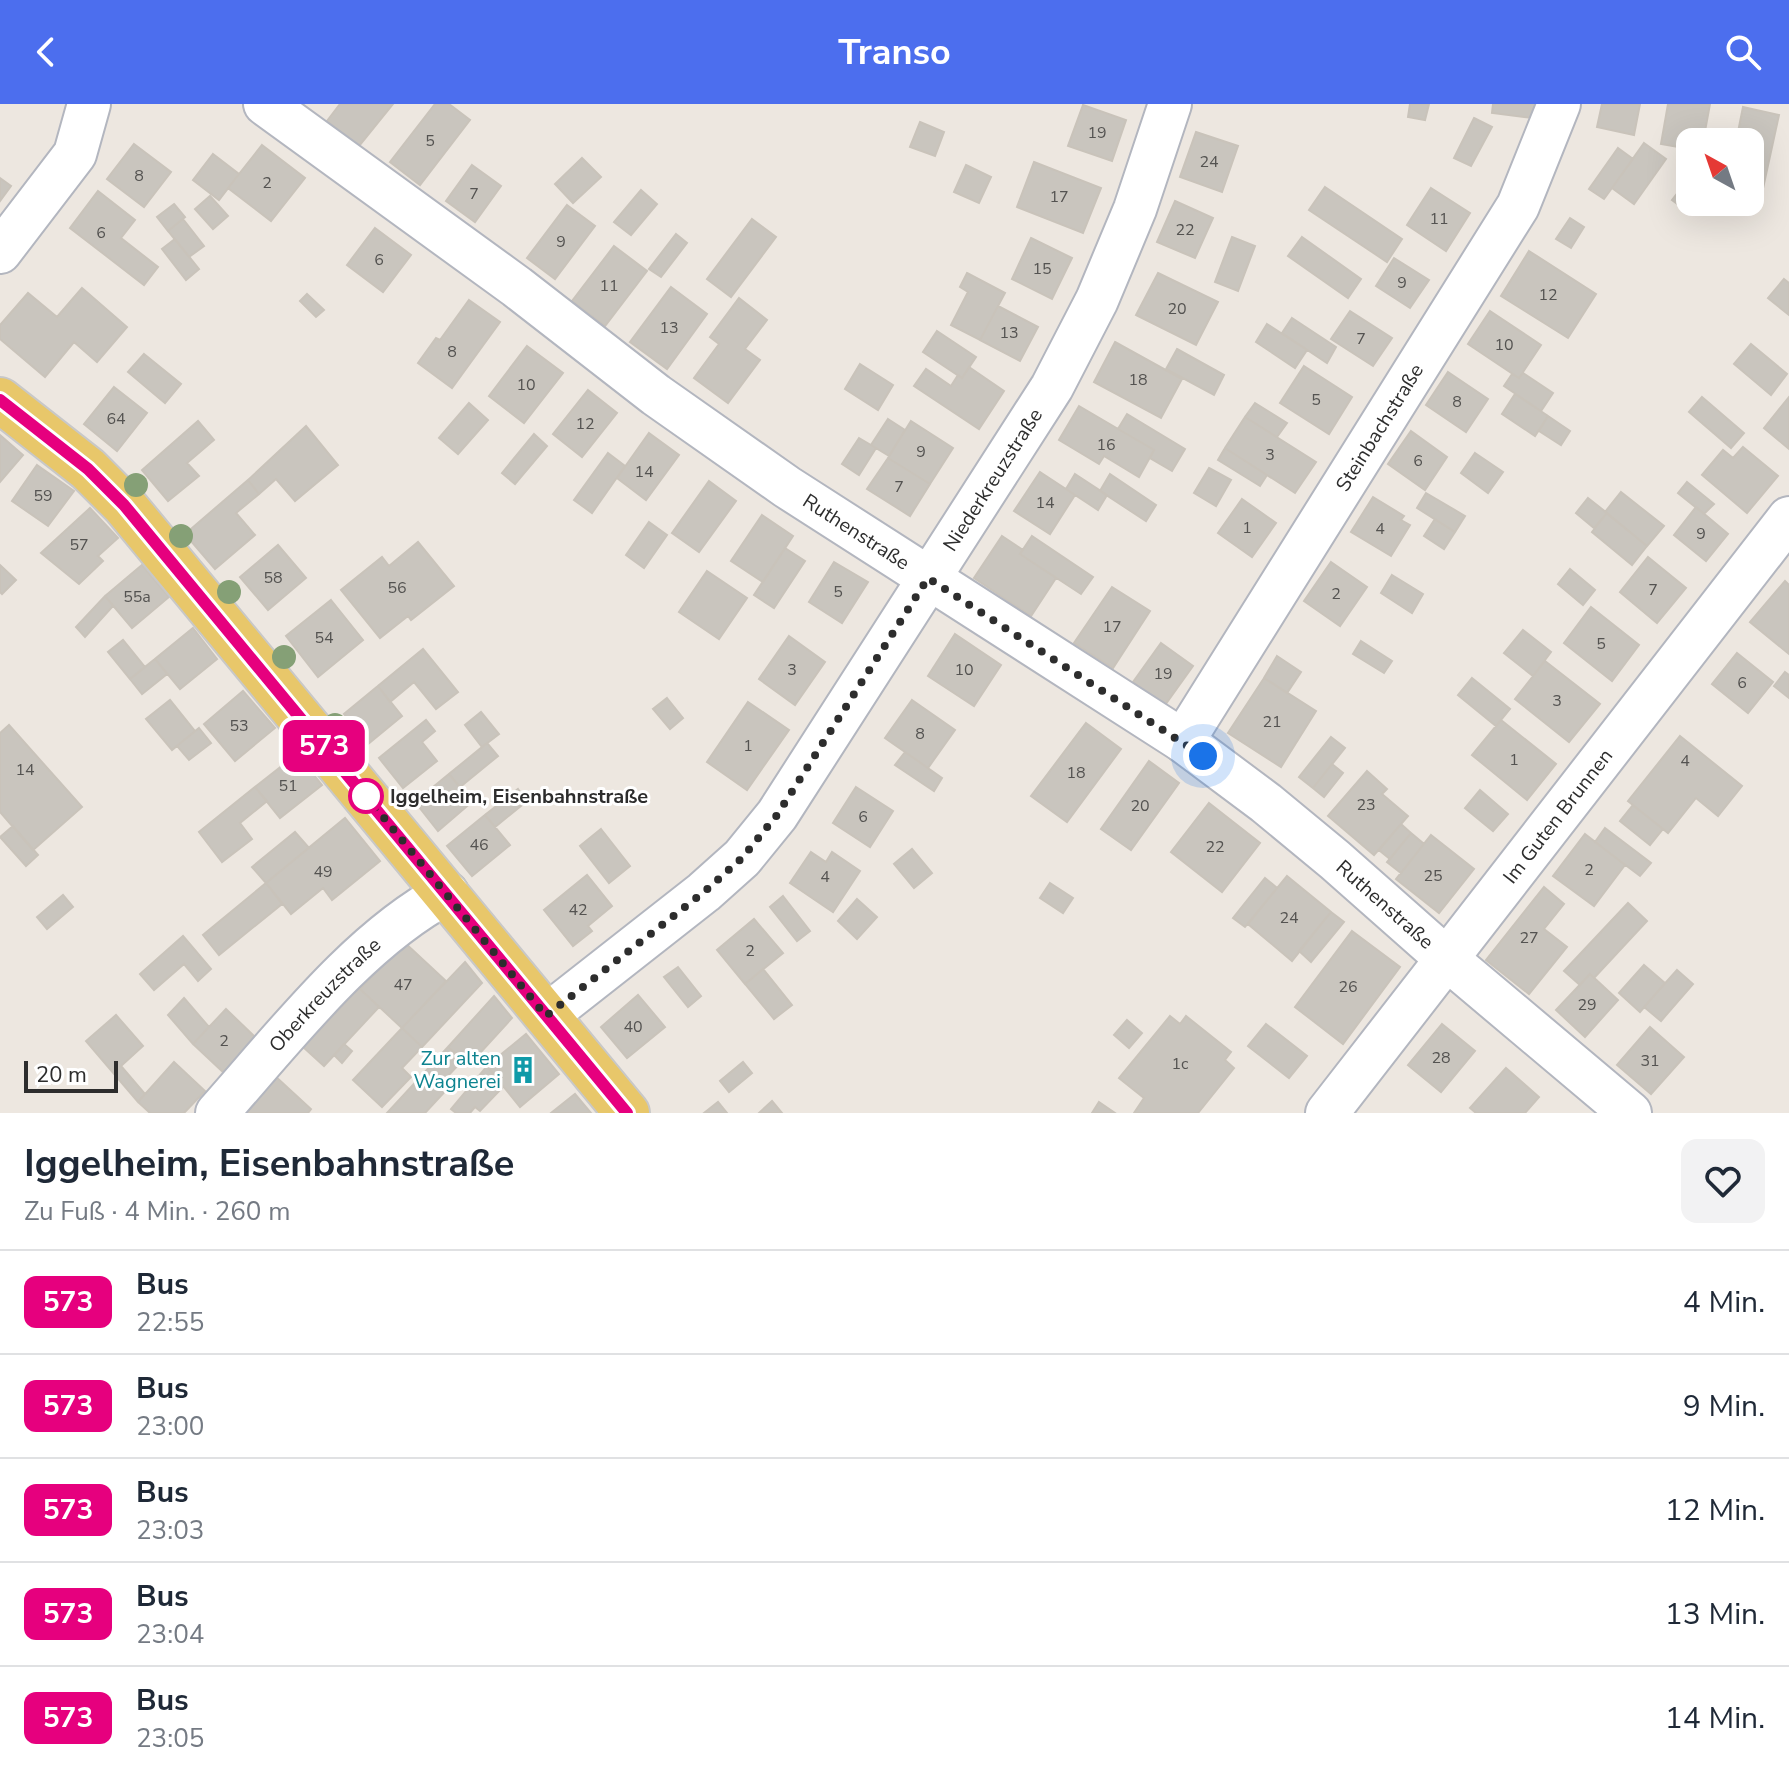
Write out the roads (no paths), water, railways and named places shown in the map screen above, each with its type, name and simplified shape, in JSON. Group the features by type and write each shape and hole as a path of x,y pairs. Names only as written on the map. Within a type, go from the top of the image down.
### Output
{"main road":[{"path":"0,400 88,469 124,505 627,1113"}],"street":[{"path":"75,154 89,104"},
{"path":"0,252 75,154 118,104"},
{"name":"Ruthenstraße","path":"265,104 517,287 656,395 787,487 1183,741 1335,860 1630,1113"},
{"name":"Niederkreuzstraße","path":"546,1016 704,892 759,839 777,815 1052,387 1090,312 1135,209 1170,104"},
{"name":"Steinbachstraße","path":"1183,741 1518,206 1559,104"},
{"name":"Im Guten Brunnen","path":"1327,1113 1789,518"},
{"name":"Oberkreuzstraße","path":"217,1113 337,980 418,908 447,893"}],"place":[{"name":"Iggelheim, Eisenbahnstraße","path":"366,796"},
{"name":"Zur alten Wagnerei","path":"523,1070"}]}
